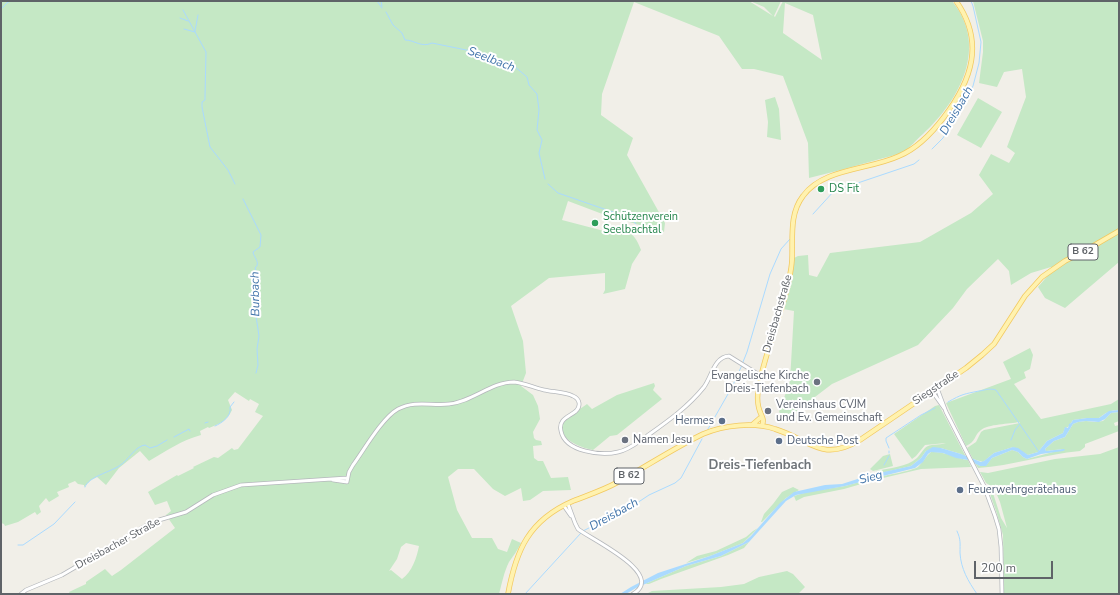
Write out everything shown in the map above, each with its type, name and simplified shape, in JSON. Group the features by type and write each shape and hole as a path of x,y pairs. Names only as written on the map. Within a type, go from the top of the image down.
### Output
{"main road":[{"name":"Dreisbachstraße","path":"762,426 758,397 761,376 788,284 791,267 793,221 797,207 802,197 810,188 822,180 838,174 890,160 910,150 929,135 940,123 964,86 971,68 971,36 966,20 956,1"},
{"name":"Siegstraße","path":"566,505 612,486 687,442 715,430 752,425 762,426 775,429 819,449 838,450 849,447 966,368 990,347 1001,334 1025,296 1042,277 1057,266 1119,231"},
{"path":"752,425 760,416"},
{"name":"B 62","path":"508,594 514,565 520,550 530,534 539,523 566,505"}],"street":[{"name":"Dreisbacher Straße","path":"21,594 62,575 147,525 186,512 213,495 233,487 241,485 347,480 353,465 385,420 398,409 414,404 448,404 461,402 489,389 509,383 519,383 574,397 578,401 579,406 575,411 564,418 561,425 561,432 565,439 575,448 589,452 606,454 620,452 631,447 663,425 693,401 708,381 717,362 724,356 729,356 761,376"},
{"path":"937,388 946,412 992,504 999,530 1001,547 1002,594"},
{"path":"932,391 946,412"},
{"path":"566,505 582,532 630,563 639,572 641,579 639,589 633,594"}],"green space":[{"path":"1,1 749,1 773,16 764,7 750,1 781,1 774,16 775,17 783,1 952,1 963,18 968,36 969,54 965,72 958,89 948,105 911,146 903,152 894,155 809,178 808,143 783,76 754,69 742,69 719,36 634,2 602,94 601,115 633,138 627,155 665,223 664,232 605,215 568,201 562,220 604,231 607,224 628,232 635,238 641,250 632,264 625,289 603,294 605,290 605,273 549,278 511,306 523,341 526,373 521,386 533,395 538,406 540,419 533,432 534,438 541,441 542,445 533,446 534,458 538,461 543,461 551,478 568,477 571,490 543,491 530,500 523,501 521,488 505,496 493,489 474,469 458,469 448,477 457,510 472,538 492,538 498,549 507,552 512,539 521,543 507,566 499,594 70,594 69,592 86,584 86,582 105,569 112,576 175,528 166,515 171,511 167,501 155,505 148,492 177,475 178,476 194,468 193,467 214,457 218,458 232,448 234,450 238,449 263,416 255,412 259,404 250,399 249,401 235,392 228,400 232,410 228,417 209,428 208,427 200,431 201,435 181,443 149,461 140,451 119,468 106,485 97,477 91,480 84,487 84,485 78,484 75,481 68,484 69,487 57,492 59,496 49,502 46,498 39,506 41,512 37,515 35,512 18,522 5,526 1,523","holes":["785,3 813,15 822,60 783,33","406,543 419,546 409,572 402,579 391,570 389,571 397,559 401,547"]},
{"path":"973,1 1119,1 1119,262 1065,308 1045,298 1038,287 1050,273 1051,267 1031,273 1011,285 1009,271 998,259 967,289 953,308 918,345 832,384 786,419 779,412 790,381 794,311 783,309 794,258 808,255 809,275 817,277 830,253 920,242 971,213 993,194 979,175 991,154 1009,163 1015,153 1007,147 1026,97 1022,69 1004,72 997,87 979,83 983,41"},
{"path":"775,97 779,109 781,140 767,137 768,122 765,100"},
{"path":"978,98 1002,112 981,148 957,135"},
{"path":"1030,348 1033,355 1030,369 1024,372 1026,378 1014,384 1041,419 1111,404 1119,399 1119,410 1108,412 1099,418 1073,420 1068,427 1065,428 1063,433 1047,441 1038,452 1028,455 1013,447 994,453 983,462 973,459 967,448 976,442 981,432 984,430 1020,423 999,424 984,428 979,432 972,443 966,446 946,403 1011,379 1003,362"},
{"path":"654,383 655,386 653,390 662,399 617,435 610,436 593,450 575,444 565,436 562,431 562,425 566,419 587,404 592,409 617,395"},
{"path":"939,405 966,457 941,448 926,451 921,458 911,466 877,474 876,471 898,467 913,461 927,446 946,443 925,445 912,459 894,434 935,406"},
{"path":"1119,412 1119,421 1114,423 1115,426 1119,425 1119,431 1085,444 1085,447 1080,451 991,467 978,468 975,463 980,466 987,464 992,458 1012,450 1018,452 1027,459 1064,449 1046,451 1045,449 1054,441 1065,437 1073,424 1086,421 1103,421 1111,413"},
{"path":"1119,447 1119,594 1004,594 1003,535 988,488 992,490 1001,518 1007,528 1000,502 994,488 986,483 980,472 988,473 1055,459 1100,454"},
{"path":"931,452 968,460 971,467 921,469 879,479 878,477 916,468"},
{"path":"890,454 893,466 873,471 870,469 883,456"},
{"path":"874,478 875,480 844,489 804,497 796,501 794,496 807,492 845,486"},
{"path":"793,487 799,490 786,498 761,522 764,514 782,492"},
{"path":"758,528 743,543 710,556 686,563 697,556 716,551 746,537"},
{"path":"749,542 744,548 728,555 649,584 645,584 686,566 721,556"},
{"path":"787,571 793,574 805,587 798,594 646,594 652,591 721,587 744,584 759,577"}],"water":[{"name":"Sieg","path":"1119,410 1119,412 1111,413 1099,422 1086,421 1073,424 1065,437 1054,441 1045,449 1046,451 1065,450 1063,451 1041,454 1027,459 1018,452 1012,450 992,458 986,466 980,466 968,460 956,458 943,453 931,452 923,462 915,468 845,486 796,495 786,501 749,542 721,556 686,566 636,588 626,594 620,594 658,573 710,556 743,543 780,503 794,492 825,485 842,484 870,475 911,466 921,458 926,451 933,447 961,454 981,462 994,453 1013,447 1018,448 1028,455 1038,452 1047,441 1063,433 1065,427 1068,428 1069,424 1073,420 1099,418 1109,411"}],"waterway":[{"path":"1,9 8,2 12,1"},
{"name":"Seelbach","path":"377,1 382,8"},
{"name":"Seelbach","path":"381,1 382,6"},
{"name":"Dreisbach","path":"932,149 943,138 973,86 979,63 981,42 971,1"},
{"path":"183,10 206,52 205,100 202,102 202,107 210,147 228,170 235,184"},
{"name":"Seelbach","path":"386,12 393,25 402,33 405,40 425,45 432,43 476,52 514,66 527,77 529,85 537,94 539,110 537,130 542,140 539,153 545,179"},
{"path":"195,31 198,15"},
{"path":"180,18 188,21"},
{"path":"184,29 195,32"},
{"name":"Dreisbach","path":"813,214 834,191 914,164 919,160"},
{"name":"Seelbach","path":"548,184 558,193 630,218 636,224"},
{"name":"Burbach","path":"243,199 261,235 260,247 253,252 257,260 257,266 255,268 257,273 255,276 254,290 259,304 259,309 256,316 259,336 257,349 258,365 256,373"},
{"name":"Dreisbach","path":"743,362 770,274 781,249 790,239"},
{"name":"Dreisbach","path":"708,429 732,387 742,365"},
{"path":"948,402 966,394 988,389 996,390 1039,452"},
{"name":"Burbach","path":"215,426 228,416 230,407 234,402"},
{"path":"889,448 886,438 921,415 935,408"},
{"path":"1011,440 1019,425"},
{"name":"Burbach","path":"174,437 189,429 190,431"},
{"name":"Dreisbach","path":"583,531 634,505 649,495 675,483 681,478 702,439"},
{"name":"Burbach","path":"85,487 90,480 122,464 141,446 145,445 150,448 167,440"},
{"name":"Sieg","path":"884,465 889,456"},
{"name":"Burbach","path":"18,545 23,545 54,524 75,502"},
{"path":"957,531 960,539 960,553 963,570 977,594"},
{"name":"Dreisbach","path":"525,594 581,533"}],"place":[{"name":"DS Fit","path":"821,189"},
{"name":"Schützenverein Seelbachtal","path":"595,223"},
{"name":"Evangelische Kirche Dreis-Tiefenbach","path":"817,382"},
{"name":"Vereinshaus CVJM und Ev. Gemeinschaft","path":"768,411"},
{"name":"Hermes","path":"722,421"},
{"name":"Namen Jesu","path":"625,440"},
{"name":"Deutsche Post","path":"779,441"},
{"name":"Feuerwehrgerätehaus","path":"960,490"}],"district":[{"name":"Dreis-Tiefenbach","path":"760,466"}]}
